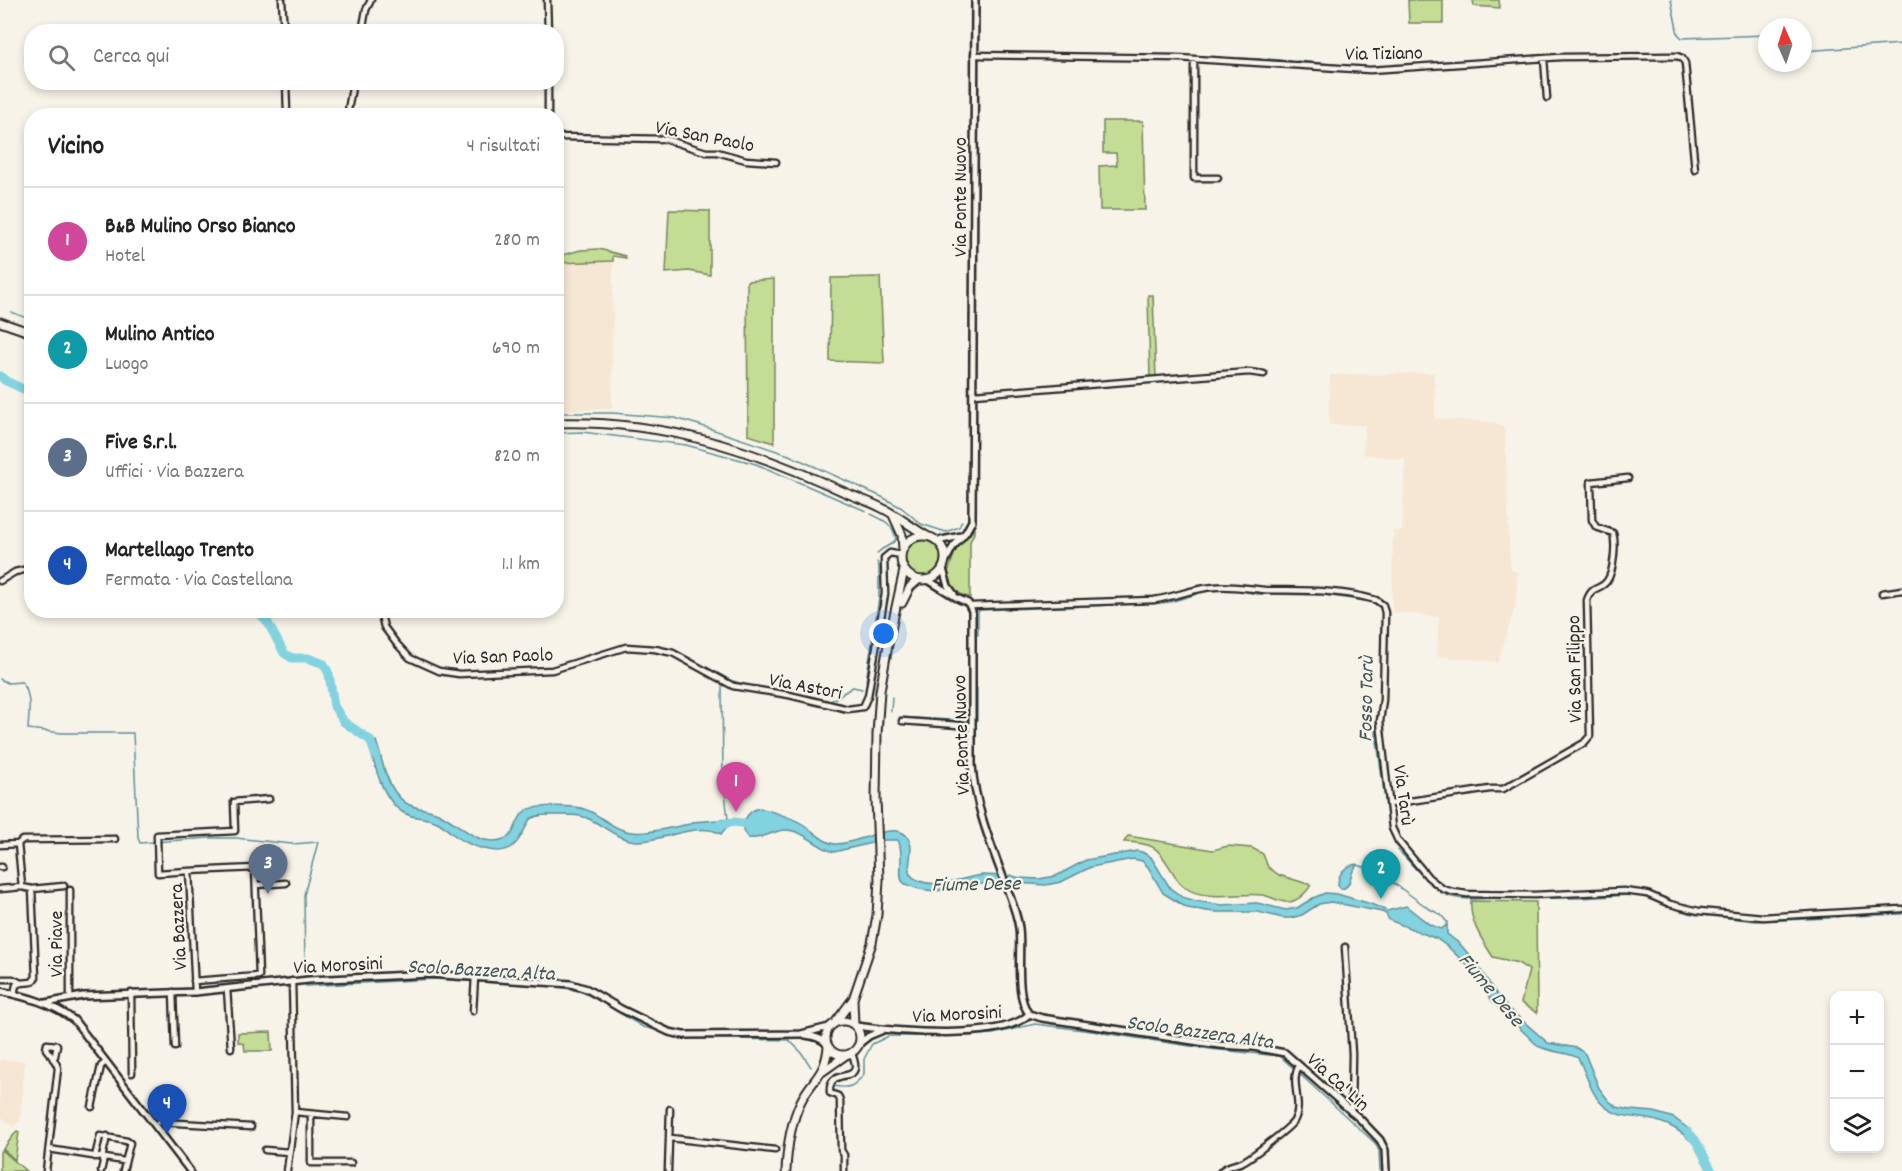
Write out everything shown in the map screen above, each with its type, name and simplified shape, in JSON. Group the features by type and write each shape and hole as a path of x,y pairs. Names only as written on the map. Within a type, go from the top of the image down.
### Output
{"main road":[{"path":"0,322 24,330"},
{"path":"564,423 608,423 699,438 785,466 881,507 942,546 945,560 943,569 934,578 918,580 904,570"},
{"path":"786,1171 789,1144 798,1108 822,1072 826,1060 826,1035 853,999 876,929 879,899 876,753 878,723 885,659 904,570 902,535 893,515"},
{"path":"902,552 912,539 927,536"},
{"path":"894,619 908,590 918,580"},
{"path":"822,1072 849,1054 860,1043 859,1033 855,1026 853,999"},
{"path":"832,1025 846,1021 855,1026"},
{"path":"827,1045 836,1054 849,1054"}],"street":[{"path":"282,0 284,24"},
{"path":"363,24 371,0"},
{"path":"547,0 548,24"},
{"name":"Via Ponte Nuovo","path":"945,560 972,521 975,0"},
{"name":"Via Tiziano","path":"974,55 1194,59 1370,70 1544,59 1677,57 1682,58 1685,63 1695,170"},
{"path":"1194,59 1194,178 1218,178"},
{"path":"1544,59 1547,98"},
{"path":"286,90 288,108"},
{"path":"348,108 352,90"},
{"path":"548,90 548,108"},
{"name":"Via San Paolo","path":"564,137 665,139 706,152 717,152 746,160 776,162"},
{"path":"974,394 1250,372 1264,374"},
{"name":"Via San Filippo","path":"1390,804 1503,789 1584,743 1590,736 1587,600 1590,591 1606,582 1611,572 1615,542 1613,533 1596,528 1593,520 1591,482 1628,478"},
{"path":"937,541 963,536"},
{"name":"Via Astori","path":"655,649 674,653 734,686 789,695 848,709 863,707 868,696 883,614 885,558 890,554 902,552"},
{"path":"943,569 948,586 957,598"},
{"path":"0,581 15,572 24,570"},
{"path":"928,580 971,606"},
{"name":"Via Tarù","path":"971,606 1154,600 1223,586 1267,590 1322,590 1376,600 1383,605 1385,613 1383,700 1380,721 1392,828 1398,841 1433,881 1443,889 1467,894 1534,895 1624,891 1647,894 1670,904 1699,911 1764,917 1902,909"},
{"path":"1882,593 1902,590"},
{"name":"Via Ponte Nuovo","path":"971,606 974,789 981,818 1019,926 1021,993 1023,1004 1029,1014"},
{"name":"Via San Paolo","path":"382,618 384,627 410,658 439,671 459,674 552,670 626,647 655,649"},
{"path":"902,722 972,726"},
{"name":"Via Bazzera","path":"194,981 260,976 255,868 158,873 157,835 235,831 234,802 269,799"},
{"path":"0,845 18,844 22,840 115,839"},
{"path":"18,844 22,888"},
{"name":"Via Bazzera","path":"189,871 195,992"},
{"path":"256,885 286,883"},
{"path":"0,889 64,886"},
{"path":"14,994 16,985 32,982 36,977 32,889"},
{"name":"Via Piave","path":"70,890 70,998"},
{"path":"1345,947 1348,965 1352,1054 1351,1112"},
{"name":"Via Morosini","path":"46,1003 70,998 131,993 195,992 292,981 430,975 475,977 579,986 652,1024 669,1032 683,1035 801,1034 814,1036 823,1040 827,1045"},
{"path":"473,1011 475,977"},
{"path":"0,979 13,979 21,983"},
{"path":"286,1171 295,1112 292,981"},
{"path":"227,988 231,1048"},
{"path":"0,991 46,1003 63,1011 74,1020 187,1171"},
{"path":"173,992 175,1047"},
{"path":"131,993 132,1073"},
{"name":"Via Morosini","path":"855,1026 883,1030 949,1032 991,1029 1014,1024 1021,1022 1029,1014"},
{"name":"Via Ca' Lin","path":"1029,1014 1042,1018 1284,1053 1297,1068 1351,1112 1380,1140 1385,1150 1386,1171"},
{"name":"Via Morosini","path":"801,1034 832,1025"},
{"path":"860,1043 883,1030"},
{"path":"844,1171 844,1155 841,1150 840,1100 838,1096 830,1093 830,1086 836,1078 855,1071 856,1066 849,1054"},
{"path":"46,1171 58,1068 55,1060"},
{"path":"92,1107 101,1066 106,1062"},
{"path":"1221,1171 1243,1161 1292,1123 1297,1114 1297,1068"},
{"path":"668,1171 670,1109"},
{"path":"295,1112 348,1117"},
{"path":"311,1114 311,1163 351,1163"},
{"path":"159,1122 251,1127"},
{"path":"95,1157 99,1137 129,1142 123,1171"},
{"path":"101,1171 106,1137"},
{"path":"670,1138 776,1150"},
{"path":"49,1149 124,1161"},
{"path":"265,1150 289,1152"}],"shaded area":[{"path":"613,261 612,408 564,411 564,263"},
{"path":"1434,373 1435,419 1494,422 1505,429 1510,569 1518,573 1515,607 1498,662 1437,656 1439,617 1392,612 1393,531 1402,531 1405,460 1363,454 1365,425 1329,425 1330,375"},
{"path":"0,1060 25,1061 20,1123 18,1122 14,1127 0,1116"}],"green space":[{"path":"1408,0 1443,0 1443,23 1409,23"},
{"path":"1473,0 1499,0 1500,8 1474,6"},
{"path":"1103,121 1143,121 1145,210 1100,210 1099,166 1117,165 1116,153 1103,153"},
{"path":"669,210 710,211 710,275 689,271 666,273"},
{"path":"599,249 626,258 613,256 613,261 564,263 564,254"},
{"path":"880,277 884,363 830,361 831,278"},
{"path":"774,279 774,443 748,435 747,281"},
{"path":"1148,295 1153,295 1156,379 1150,379"},
{"path":"974,529 970,542 970,597 955,590 947,575 956,549"},
{"path":"924,537 939,543 945,558 939,573 924,579 909,573 903,558 909,543"},
{"path":"1128,836 1213,850 1228,846 1252,848 1263,854 1268,867 1279,875 1311,885 1302,895 1290,902 1254,894 1203,895 1184,887 1155,849 1143,844 1124,842"},
{"path":"1471,901 1536,902 1537,1013 1521,1003 1529,970 1518,963 1493,957 1474,924"},
{"path":"271,1032 272,1051 245,1051 244,1044 238,1042 238,1033"},
{"path":"17,1131 19,1132 15,1160 3,1149"},
{"path":"2,1150 26,1171 0,1171 0,1152"}],"water":[{"path":"376,741 388,780 405,803 438,813 469,833 485,840 494,841 508,837 525,811 541,807 581,808 630,832 656,831 692,822 730,819 730,823 721,834 701,829 635,841 622,838 585,817 543,815 530,819 523,834 513,846 500,851 483,849 460,839 438,822 410,816 397,808 386,794 376,771 369,746"},
{"path":"760,808 794,820 835,844 889,831 903,833 911,846 909,873 924,882 944,883 983,875 1010,875 1039,879 1056,876 1086,860 1137,851 1151,857 1170,888 1182,897 1196,901 1222,905 1257,903 1286,910 1297,908 1325,893 1337,894 1387,911 1406,906 1429,924 1441,929 1447,925 1447,934 1460,944 1476,963 1507,1007 1548,1043 1577,1048 1585,1054 1599,1088 1609,1101 1617,1107 1654,1112 1674,1118 1698,1138 1692,1142 1678,1130 1665,1124 1621,1115 1606,1108 1593,1091 1578,1058 1538,1046 1492,1001 1470,968 1448,947 1437,939 1389,920 1382,912 1331,902 1319,904 1302,915 1291,918 1258,912 1214,912 1187,908 1163,893 1148,867 1142,861 1133,859 1091,867 1061,882 1046,885 1002,882 1001,884 980,884 948,890 927,890 907,885 901,879 901,851 898,840 884,840 834,852 798,833 786,830 758,838 748,838 743,831 745,819 750,813"},
{"path":"1357,864 1348,885 1341,889 1338,881 1341,874 1349,866"}],"waterway":[{"path":"1671,0 1678,34 1682,38 1758,35"},
{"path":"1812,50 1902,44"},
{"path":"1589,55 1679,53"},
{"path":"1534,55 1558,55"},
{"path":"1483,59 1528,56"},
{"path":"1239,58 1261,59"},
{"path":"1268,59 1290,61"},
{"path":"1297,61 1354,66"},
{"path":"1434,62 1453,61"},
{"path":"1360,66 1366,67"},
{"path":"11,312 24,317"},
{"name":"Fiume Dese","path":"0,376 24,389"},
{"path":"564,413 612,413 675,418 789,455 882,497 902,508 921,524 946,532 959,527 962,521"},
{"path":"564,433 582,432 686,445 756,464 866,511"},
{"path":"871,514 887,523 896,539 877,554"},
{"path":"866,681 879,598 877,562"},
{"name":"Fosso Tarù","path":"1233,589 1256,594 1320,595"},
{"name":"Fosso Tarù","path":"1202,592 1207,591"},
{"name":"Fosso Tarù","path":"1148,604 1170,602 1197,594"},
{"name":"Fosso Tarù","path":"1325,595 1372,602 1382,611 1381,698 1376,734 1389,829 1397,847"},
{"name":"Fosso Tarù","path":"978,635 978,612 980,610 1141,604"},
{"name":"Fiume Dese","path":"264,618 284,653 292,658 308,658 324,664 329,674 334,706 344,722 370,740 376,756"},
{"name":"Scolo Bazzera Alta","path":"0,679 8,683 22,682 25,687 29,704 28,729 62,733 133,733 140,843 209,838 236,838 292,844 318,842 304,895 305,975"},
{"name":"Fosso Tarù","path":"724,679 729,680"},
{"name":"Fosso Tarù","path":"733,681 747,685"},
{"name":"Fosso Tarù","path":"722,686 723,775 728,819"},
{"name":"Fosso Tarù","path":"755,686 766,688"},
{"path":"832,700 853,687 862,689"},
{"name":"Fosso Tarù","path":"975,721 977,721 977,688"},
{"name":"Fosso Tarù","path":"771,689 787,692"},
{"name":"Fosso Tarù","path":"791,692 843,704"},
{"path":"891,711 892,697"},
{"name":"Fosso Tarù","path":"899,717 968,721"},
{"name":"Fiume Dese","path":"718,825 734,822 755,825"},
{"name":"Fosso Tarù","path":"1398,850 1430,884 1445,894 1464,899 1501,898"},
{"path":"1356,865 1369,868 1386,877"},
{"path":"1388,879 1441,915 1447,922 1446,926"},
{"name":"Fosso Tarù","path":"1507,898 1582,898 1629,895 1641,896 1661,903"},
{"name":"Fosso Tarù","path":"1666,905 1697,915"},
{"name":"Fosso Tarù","path":"1849,916 1902,914"},
{"name":"Fosso Tarù","path":"1702,915 1756,921 1830,918"},
{"name":"Fosso Tarù","path":"1836,917 1843,916"},
{"name":"Scolo Bazzera Alta","path":"305,984 306,986 434,979 561,987 582,992 643,1027 661,1031"},
{"name":"Scolo Bazzera Alta","path":"833,1086 847,1087 857,1082 864,1074 864,1059 872,1044 889,1036 993,1034 1035,1024 1099,1032"},
{"name":"Scolo Bazzera Alta","path":"1103,1033 1210,1049 1280,1056 1375,1143 1379,1151 1380,1171"},
{"name":"Scolo Bazzera Alta","path":"689,1038 789,1040 811,1067"},
{"name":"Fiume Dese","path":"1688,1132 1696,1141 1712,1171"}],"place":[{"name":"B&B Mulino Orso Bianco","path":"736,812"},
{"name":"Five S.r.l.","path":"268,894"},
{"name":"Mulino Antico","path":"1381,899"},
{"name":"Martellago Trento","path":"167,1134"}]}
